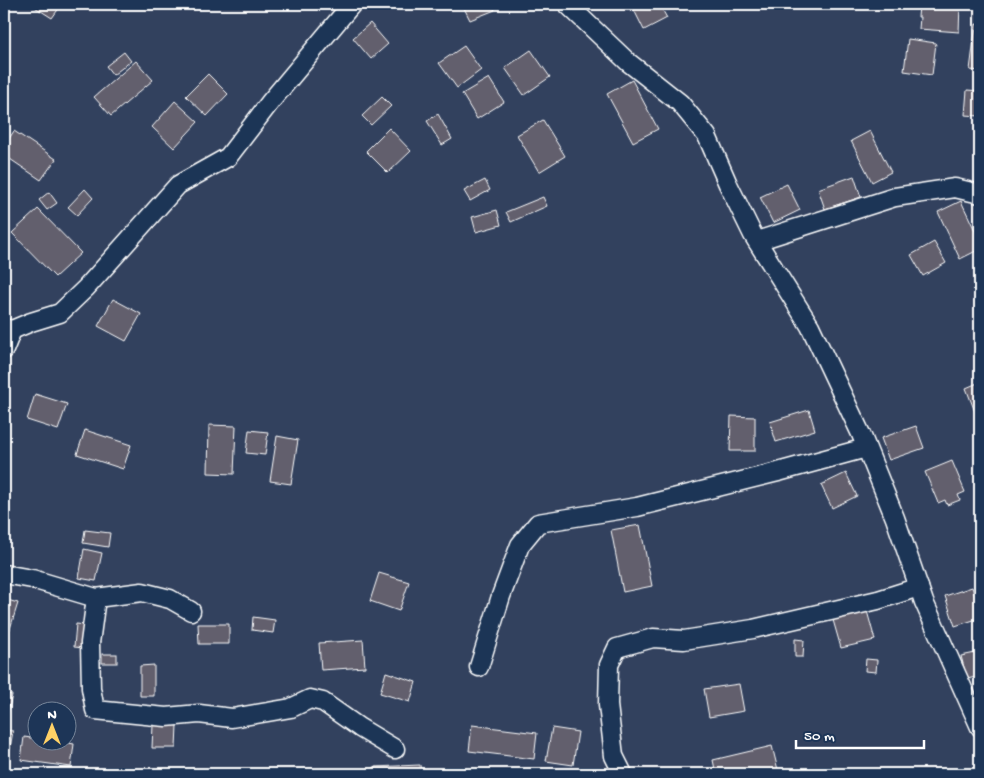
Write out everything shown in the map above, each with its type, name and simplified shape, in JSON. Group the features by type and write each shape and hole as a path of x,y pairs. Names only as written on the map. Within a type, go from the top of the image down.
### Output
{"street":[{"path":"4,350 8,329 60,313 86,288 178,185 228,157 270,101 352,4"},
{"path":"567,4 628,62 680,103 707,136 756,241 810,326 866,448 895,518 924,602 980,726"},
{"path":"756,241 895,197 955,188 980,194"},
{"path":"479,667 501,596 520,545 538,523 637,507 866,448"},
{"path":"4,574 32,579 96,598 142,592 170,599 191,611"},
{"path":"623,774 614,756 608,705 609,665 617,648 653,638 684,640 753,629 878,600 918,587"},
{"path":"96,598 90,643 91,688 95,710 166,717 199,714 232,718 291,708 310,699 323,702 395,750"}],"building":[{"path":"30,4 62,4 52,18"},
{"path":"462,4 493,4 495,10 470,20"},
{"path":"631,4 659,4 667,18 644,30"},
{"path":"924,4 960,4 959,32 919,29 919,6 924,7"},
{"path":"370,23 388,44 371,59 353,38"},
{"path":"976,24 980,25 980,71 970,70"},
{"path":"908,39 936,43 932,75 904,71"},
{"path":"464,46 481,70 457,88 439,63"},
{"path":"531,50 550,77 524,95 505,68"},
{"path":"124,52 131,61 113,75 106,66"},
{"path":"136,61 153,80 111,116 94,97"},
{"path":"208,74 228,94 207,116 186,96"},
{"path":"489,78 504,102 477,119 462,94"},
{"path":"632,80 658,129 633,142 607,94"},
{"path":"967,90 980,91 980,116 965,115"},
{"path":"382,97 391,106 371,125 362,116"},
{"path":"175,101 198,122 174,148 152,127"},
{"path":"438,114 452,139 442,145 427,121"},
{"path":"543,120 565,156 539,172 517,135"},
{"path":"389,128 411,151 388,173 366,151"},
{"path":"14,131 56,159 41,180 4,155 4,146"},
{"path":"870,131 891,172 872,182 851,141"},
{"path":"854,176 861,197 825,209 818,189"},
{"path":"485,180 490,190 470,201 464,191"},
{"path":"787,184 800,210 773,223 760,197"},
{"path":"85,189 93,198 77,215 68,207"},
{"path":"49,192 57,203 47,210 39,200"},
{"path":"543,197 547,206 511,222 506,212"},
{"path":"961,201 980,241 980,249 960,259 938,212"},
{"path":"38,209 81,253 55,277 12,233"},
{"path":"497,210 501,225 476,232 472,217"},
{"path":"934,242 946,263 923,276 911,255"},
{"path":"113,299 141,314 126,341 98,326"},
{"path":"980,382 980,416 977,417 966,388"},
{"path":"35,394 67,404 58,430 27,420"},
{"path":"809,410 815,430 776,442 770,422"},
{"path":"731,416 755,417 755,451 730,451"},
{"path":"209,425 236,426 234,474 208,473"},
{"path":"916,426 924,448 889,460 881,438"},
{"path":"85,430 131,445 123,469 77,454"},
{"path":"249,430 268,432 265,455 246,453"},
{"path":"277,436 298,440 291,484 270,481"},
{"path":"952,461 965,492 958,495 960,500 947,505 945,500 938,503 925,472"},
{"path":"846,473 857,496 832,508 821,485"},
{"path":"640,525 652,586 623,592 611,530"},
{"path":"85,530 110,533 108,547 83,543"},
{"path":"84,549 102,553 96,581 79,578"},
{"path":"379,573 409,582 399,611 370,601"},
{"path":"972,587 980,618 955,626 945,596"},
{"path":"4,599 18,603 9,632 4,631"},
{"path":"867,611 875,640 841,648 833,620"},
{"path":"253,617 275,620 273,633 252,630"},
{"path":"76,624 86,625 84,648 74,647"},
{"path":"198,624 229,624 229,644 199,644"},
{"path":"795,639 804,640 803,657 795,657"},
{"path":"363,640 365,667 321,670 319,643"},
{"path":"980,652 980,676 967,679 961,656"},
{"path":"102,654 117,654 117,663 102,663"},
{"path":"866,659 877,660 876,672 865,671"},
{"path":"154,665 154,696 140,696 140,666"},
{"path":"386,672 416,682 410,702 380,693"},
{"path":"739,684 744,711 709,717 704,689"},
{"path":"4,693 12,695 7,716 4,716"},
{"path":"153,725 177,725 176,748 152,748"},
{"path":"472,725 537,733 534,759 469,751"},
{"path":"552,728 578,732 573,765 546,761"},
{"path":"4,730 13,731 9,754 4,753"},
{"path":"24,737 28,738 28,750 73,750 71,767 21,760"},
{"path":"772,746 779,774 716,774 713,760"},
{"path":"420,765 421,774 374,774 374,767"}]}
